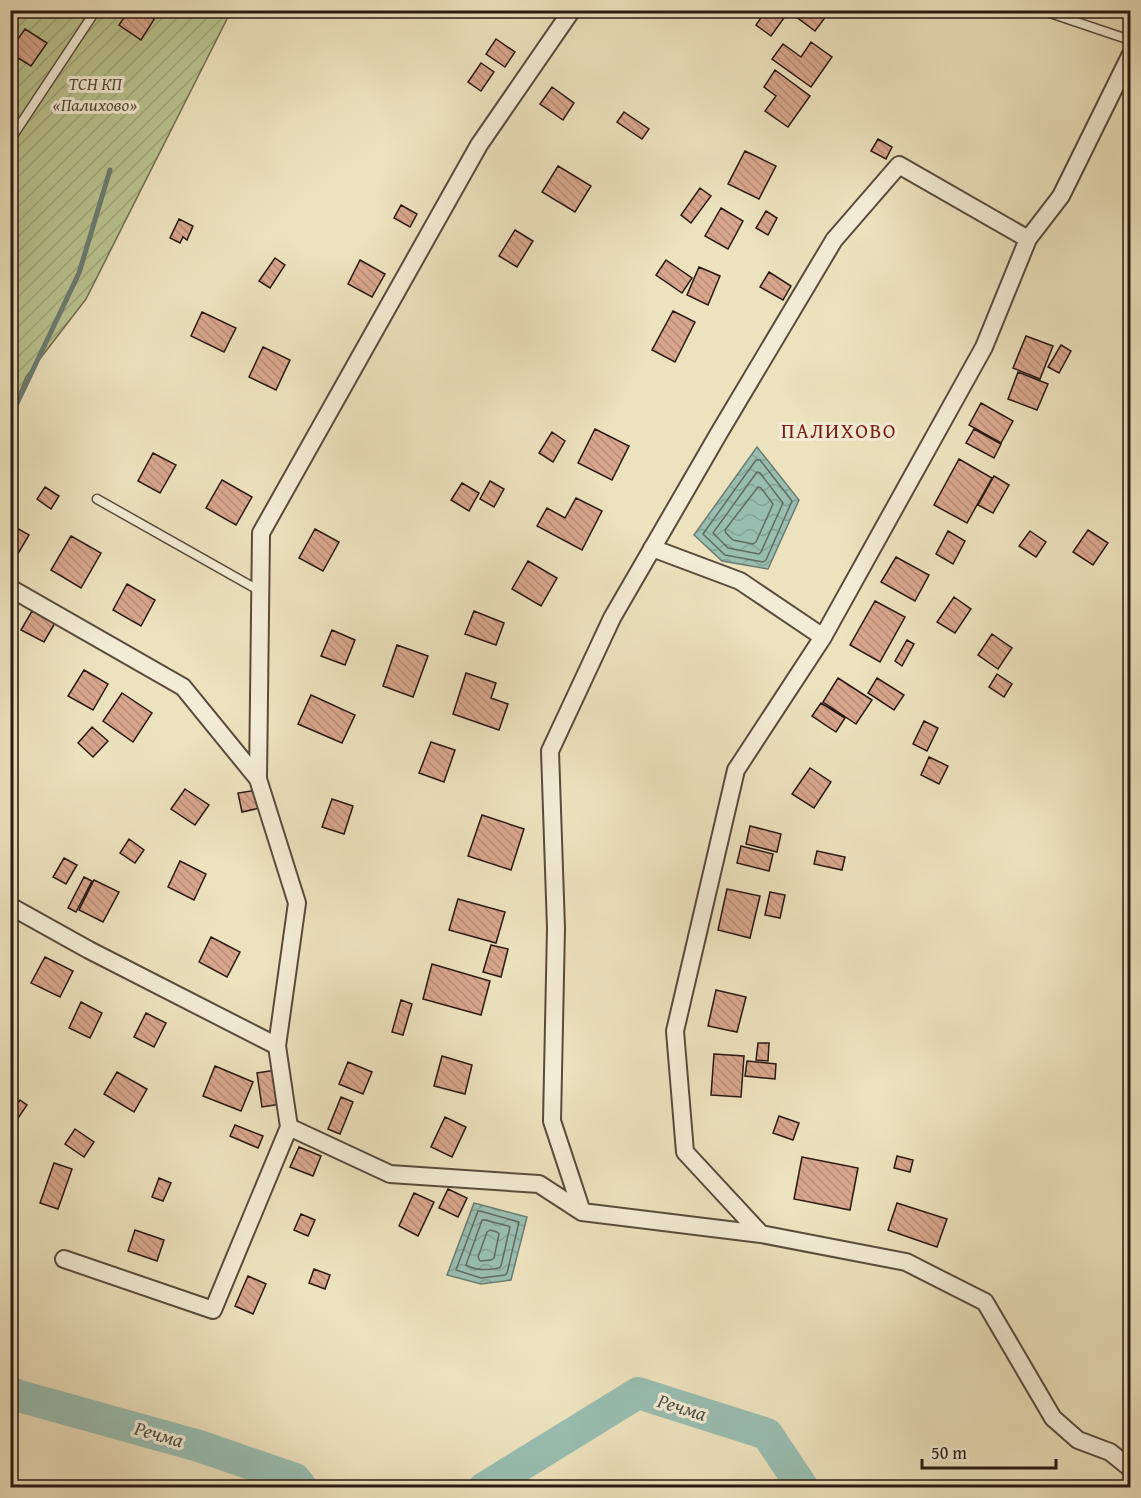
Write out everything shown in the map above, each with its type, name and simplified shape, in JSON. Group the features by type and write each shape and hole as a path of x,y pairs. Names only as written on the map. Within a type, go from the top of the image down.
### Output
{"street":[{"path":"64,1258 213,1310 290,1127 278,1046 297,903 258,779 261,533 479,145 572,10"},
{"path":"761,1234 685,1152 675,1031 736,770 823,637 984,347 1028,239 1061,196 1131,56"},
{"path":"582,1212 552,1121 556,928 550,751 612,618 719,433 834,240 899,165 1028,239"},
{"path":"652,548 740,581 823,637"},
{"path":"10,588 183,687 258,779"},
{"path":"10,906 89,950 278,1046"},
{"path":"290,1127 390,1174 539,1184 582,1212 761,1234 906,1262 985,1302 1053,1418 1078,1440 1110,1452 1131,1468"}],"lane":[{"path":"10,140 96,10"},
{"path":"1041,10 1131,40"},
{"path":"97,499 260,591"}],"green space":[{"name":"ТСН КП «Палихово»","path":"11,11 231,11 86,299 26,377 11,414"}],"water":[{"path":"757,447 799,500 768,569 722,561 694,535"},
{"path":"474,1203 527,1217 511,1280 481,1284 447,1275"}],"building":[{"path":"129,10 160,10 141,40 119,25"},
{"path":"766,10 774,10 784,18 771,36 756,25"},
{"path":"800,10 820,10 827,15 815,31 795,16"},
{"path":"25,29 47,43 31,66 10,53"},
{"path":"496,39 515,52 505,67 486,54"},
{"path":"811,42 832,57 811,87 772,59 783,44 801,57"},
{"path":"481,63 494,72 481,91 468,82"},
{"path":"775,70 810,96 788,127 765,111 776,96 764,87"},
{"path":"552,87 574,103 563,120 540,104"},
{"path":"624,112 649,129 642,139 617,122"},
{"path":"878,139 892,147 886,159 871,151"},
{"path":"745,151 776,166 759,199 728,184"},
{"path":"558,166 591,186 575,212 542,192"},
{"path":"700,188 711,196 691,223 681,215"},
{"path":"401,205 417,214 410,227 394,218"},
{"path":"721,208 743,221 728,249 705,236"},
{"path":"766,211 777,218 768,235 756,228"},
{"path":"179,219 193,226 187,240 183,237 180,243 170,238"},
{"path":"515,230 533,241 517,267 499,256"},
{"path":"275,258 285,265 270,288 259,281"},
{"path":"360,260 385,274 372,297 348,284"},
{"path":"666,260 692,278 682,293 656,275"},
{"path":"699,267 720,276 708,305 687,295"},
{"path":"769,272 791,286 783,300 760,287"},
{"path":"673,311 695,322 675,362 652,350"},
{"path":"202,312 236,328 224,352 191,336"},
{"path":"1026,336 1053,346 1040,379 1013,368"},
{"path":"1061,345 1071,351 1059,373 1048,367"},
{"path":"263,347 290,360 276,390 249,377"},
{"path":"1018,372 1048,384 1037,410 1008,399"},
{"path":"981,403 1013,421 1001,443 969,425"},
{"path":"595,429 629,446 612,480 578,463"},
{"path":"974,429 1001,444 994,458 966,443"},
{"path":"552,432 565,441 553,462 539,453"},
{"path":"153,453 176,465 160,493 138,481"},
{"path":"959,459 992,478 967,523 934,505"},
{"path":"994,476 1009,485 993,513 978,505"},
{"path":"222,480 252,497 236,525 206,508"},
{"path":"490,481 504,489 494,507 480,499"},
{"path":"462,483 479,493 469,511 451,500"},
{"path":"45,487 59,496 51,509 37,499"},
{"path":"576,498 602,511 582,550 537,526 547,508 565,518"},
{"path":"15,527 29,535 13,562 10,560 10,536"},
{"path":"315,529 339,542 323,571 299,558"},
{"path":"1088,530 1108,543 1093,565 1073,552"},
{"path":"948,531 965,541 953,564 936,554"},
{"path":"1030,531 1046,542 1036,557 1019,546"},
{"path":"71,536 101,553 81,588 51,570"},
{"path":"896,557 929,575 915,601 881,582"},
{"path":"528,561 557,578 541,606 512,589"},
{"path":"127,584 155,600 141,626 113,610"},
{"path":"954,597 971,609 955,633 937,622"},
{"path":"875,601 905,617 880,662 850,645"},
{"path":"32,611 55,623 44,642 21,630"},
{"path":"474,611 504,623 496,645 465,634"},
{"path":"332,630 355,640 345,665 321,656"},
{"path":"992,634 1012,648 998,669 978,655"},
{"path":"907,640 914,644 902,666 895,661"},
{"path":"397,645 428,656 413,697 383,686"},
{"path":"84,670 108,684 93,710 68,696"},
{"path":"466,673 496,683 491,698 508,704 499,730 453,714"},
{"path":"997,674 1012,684 1004,697 989,687"},
{"path":"838,678 872,700 856,724 823,702"},
{"path":"877,678 904,695 894,710 868,693"},
{"path":"122,693 152,713 133,742 103,721"},
{"path":"311,695 355,715 342,743 298,724"},
{"path":"821,703 845,718 836,732 812,716"},
{"path":"924,721 938,728 927,751 913,744"},
{"path":"92,727 108,741 93,757 78,743"},
{"path":"431,742 455,750 444,782 419,773"},
{"path":"929,757 948,766 939,784 921,775"},
{"path":"810,768 831,782 814,808 792,794"},
{"path":"185,789 209,805 195,825 171,809"},
{"path":"257,790 260,808 242,812 238,793"},
{"path":"332,799 353,806 344,834 322,827"},
{"path":"482,815 524,829 511,870 468,856"},
{"path":"750,826 781,834 777,852 746,844"},
{"path":"129,839 144,850 135,863 120,853"},
{"path":"741,846 773,854 769,871 737,863"},
{"path":"817,851 845,857 842,870 814,864"},
{"path":"64,858 77,865 66,884 53,877"},
{"path":"180,861 206,874 194,900 168,887"},
{"path":"84,877 92,881 76,912 68,908"},
{"path":"94,880 119,892 103,922 79,910"},
{"path":"727,889 760,896 750,938 718,930"},
{"path":"770,892 785,895 780,918 765,915"},
{"path":"458,899 505,912 496,943 449,930"},
{"path":"211,937 240,952 227,977 199,962"},
{"path":"491,945 508,949 501,977 483,972"},
{"path":"45,957 73,971 60,997 31,983"},
{"path":"432,964 490,981 481,1015 423,999"},
{"path":"716,990 746,997 737,1032 708,1026"},
{"path":"401,1000 412,1004 403,1035 392,1032"},
{"path":"81,1002 102,1013 90,1038 69,1028"},
{"path":"146,1013 166,1023 154,1047 134,1037"},
{"path":"758,1043 769,1043 768,1061 756,1060"},
{"path":"714,1054 744,1056 741,1097 711,1095"},
{"path":"442,1056 472,1065 465,1094 434,1086"},
{"path":"747,1061 776,1064 775,1079 745,1076"},
{"path":"348,1062 372,1072 363,1094 339,1084"},
{"path":"215,1066 253,1082 241,1111 203,1096"},
{"path":"276,1070 281,1104 262,1107 257,1073"},
{"path":"117,1072 147,1089 134,1112 104,1094"},
{"path":"341,1097 353,1102 340,1134 328,1129"},
{"path":"20,1100 27,1105 14,1124 10,1122 10,1114"},
{"path":"779,1116 799,1123 793,1140 773,1133"},
{"path":"445,1117 466,1127 452,1157 431,1147"},
{"path":"235,1125 263,1136 258,1148 230,1136"},
{"path":"75,1129 94,1142 84,1157 65,1144"},
{"path":"299,1147 321,1156 313,1176 290,1167"},
{"path":"897,1156 913,1160 910,1172 894,1168"},
{"path":"802,1157 858,1168 850,1210 794,1199"},
{"path":"54,1163 72,1169 58,1209 40,1203"},
{"path":"159,1178 171,1183 163,1201 152,1197"},
{"path":"448,1189 467,1198 458,1217 439,1208"},
{"path":"414,1193 434,1202 418,1236 399,1226"},
{"path":"897,1203 947,1219 937,1247 888,1230"},
{"path":"301,1214 315,1220 308,1236 294,1230"},
{"path":"135,1230 164,1240 157,1261 128,1251"},
{"path":"314,1269 330,1275 325,1289 309,1283"},
{"path":"248,1276 266,1284 253,1314 235,1306"}],"waterway":[{"path":"10,418 79,273 110,170"},
{"name":"Речма","path":"10,1392 199,1446 295,1479 302,1488"},
{"name":"Речма","path":"484,1488 638,1393 767,1434 803,1488"}],"district":[{"name":"ПАЛИХОВО","path":"839,431"}]}
